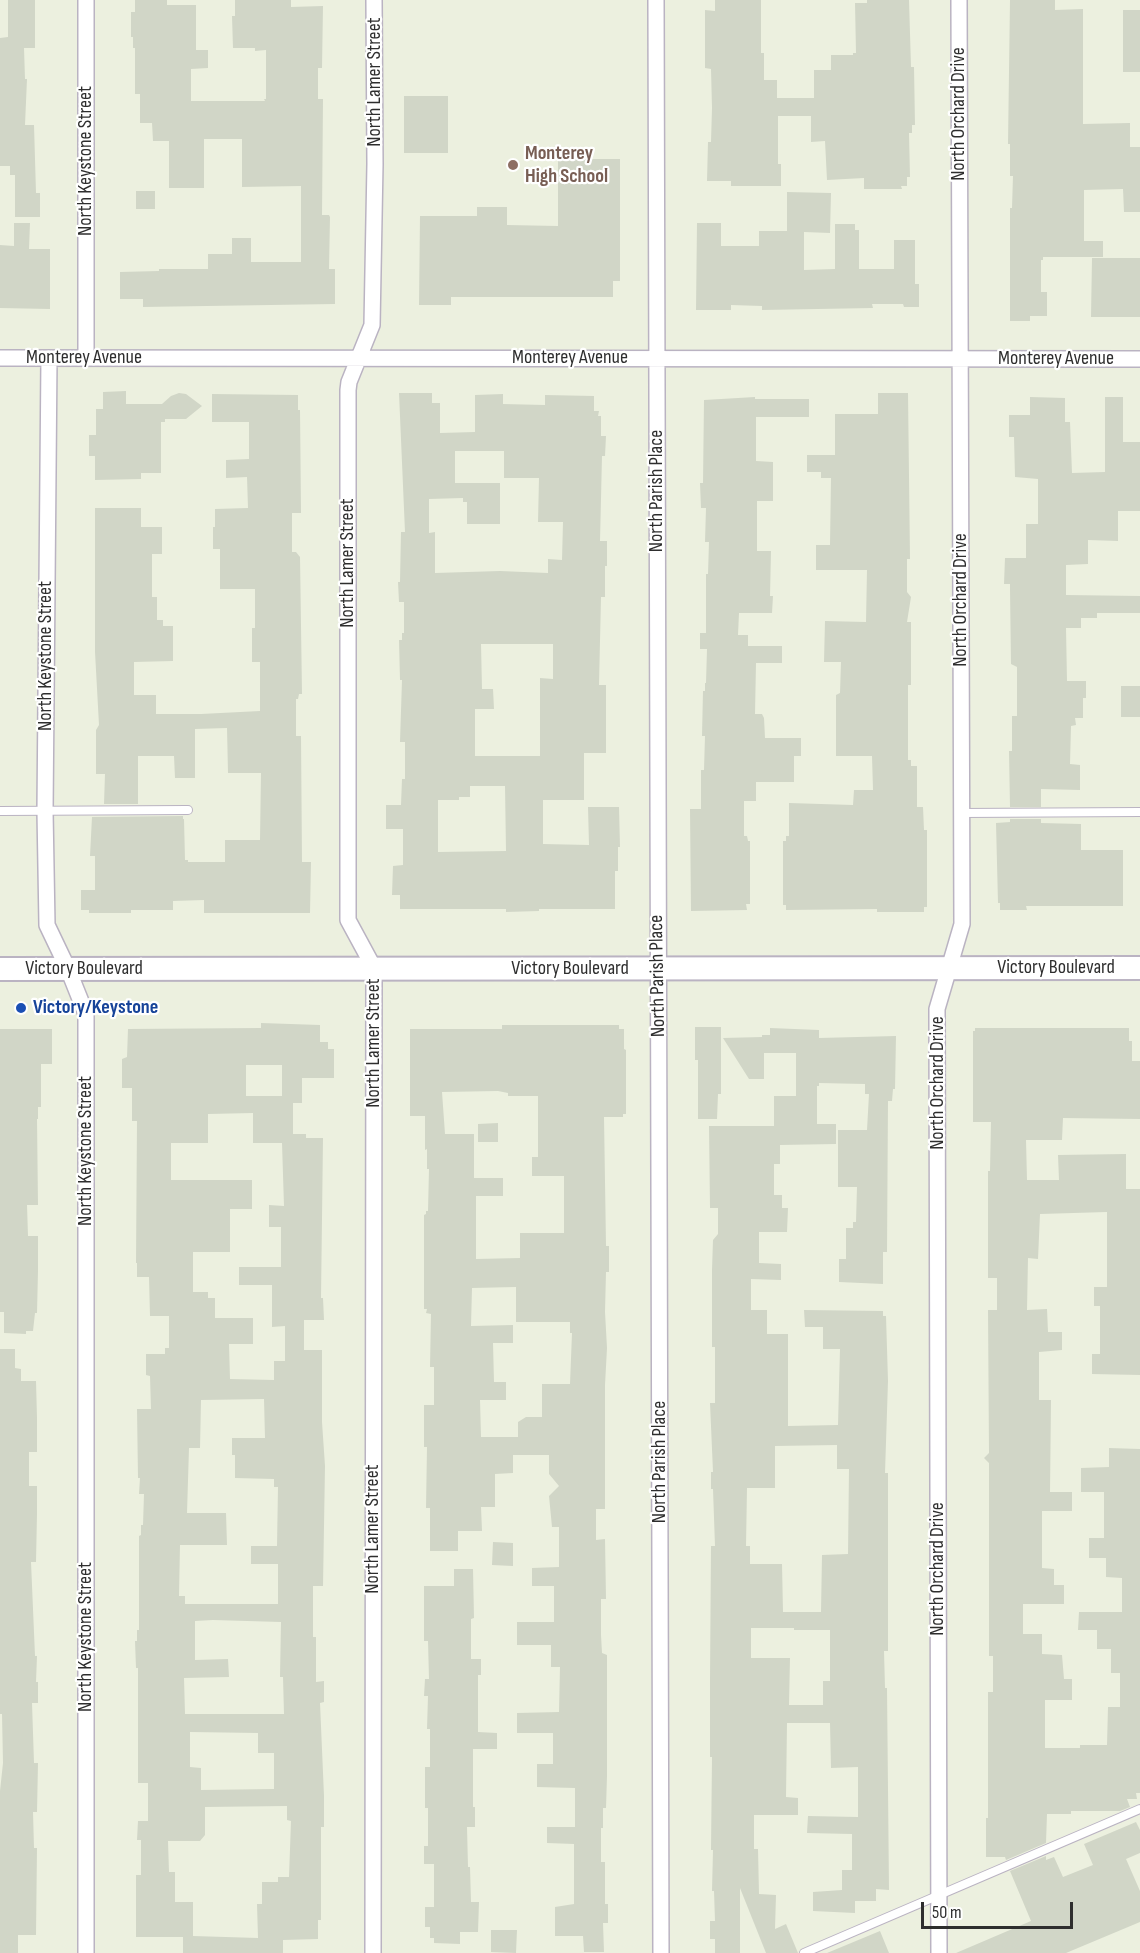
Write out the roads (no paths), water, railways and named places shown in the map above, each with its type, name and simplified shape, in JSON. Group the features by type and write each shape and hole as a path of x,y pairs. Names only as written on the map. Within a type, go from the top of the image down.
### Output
{"main road":[{"name":"Victory Boulevard","path":"0,969 1140,968"}],"street":[{"name":"North Keystone Street","path":"86,0 86,357"},
{"name":"North Lamer Street","path":"373,1953 374,968 348,920 348,390 349,382 372,325 375,164 374,0"},
{"name":"North Parish Place","path":"656,0 661,1953"},
{"name":"North Orchard Drive","path":"939,1953 937,1009 962,924 959,0"},
{"name":"Monterey Avenue","path":"0,358 1140,359"},
{"name":"North Keystone Street","path":"49,358 45,811 47,925 86,1014 86,1953"}],"lane":[{"path":"0,811 188,810"},
{"path":"962,813 1140,812"},
{"path":"804,1953 1140,1809"}],"place":[{"name":"Monterey High School","path":"513,165"},
{"name":"Victory/Keystone","path":"21,1008"}]}
